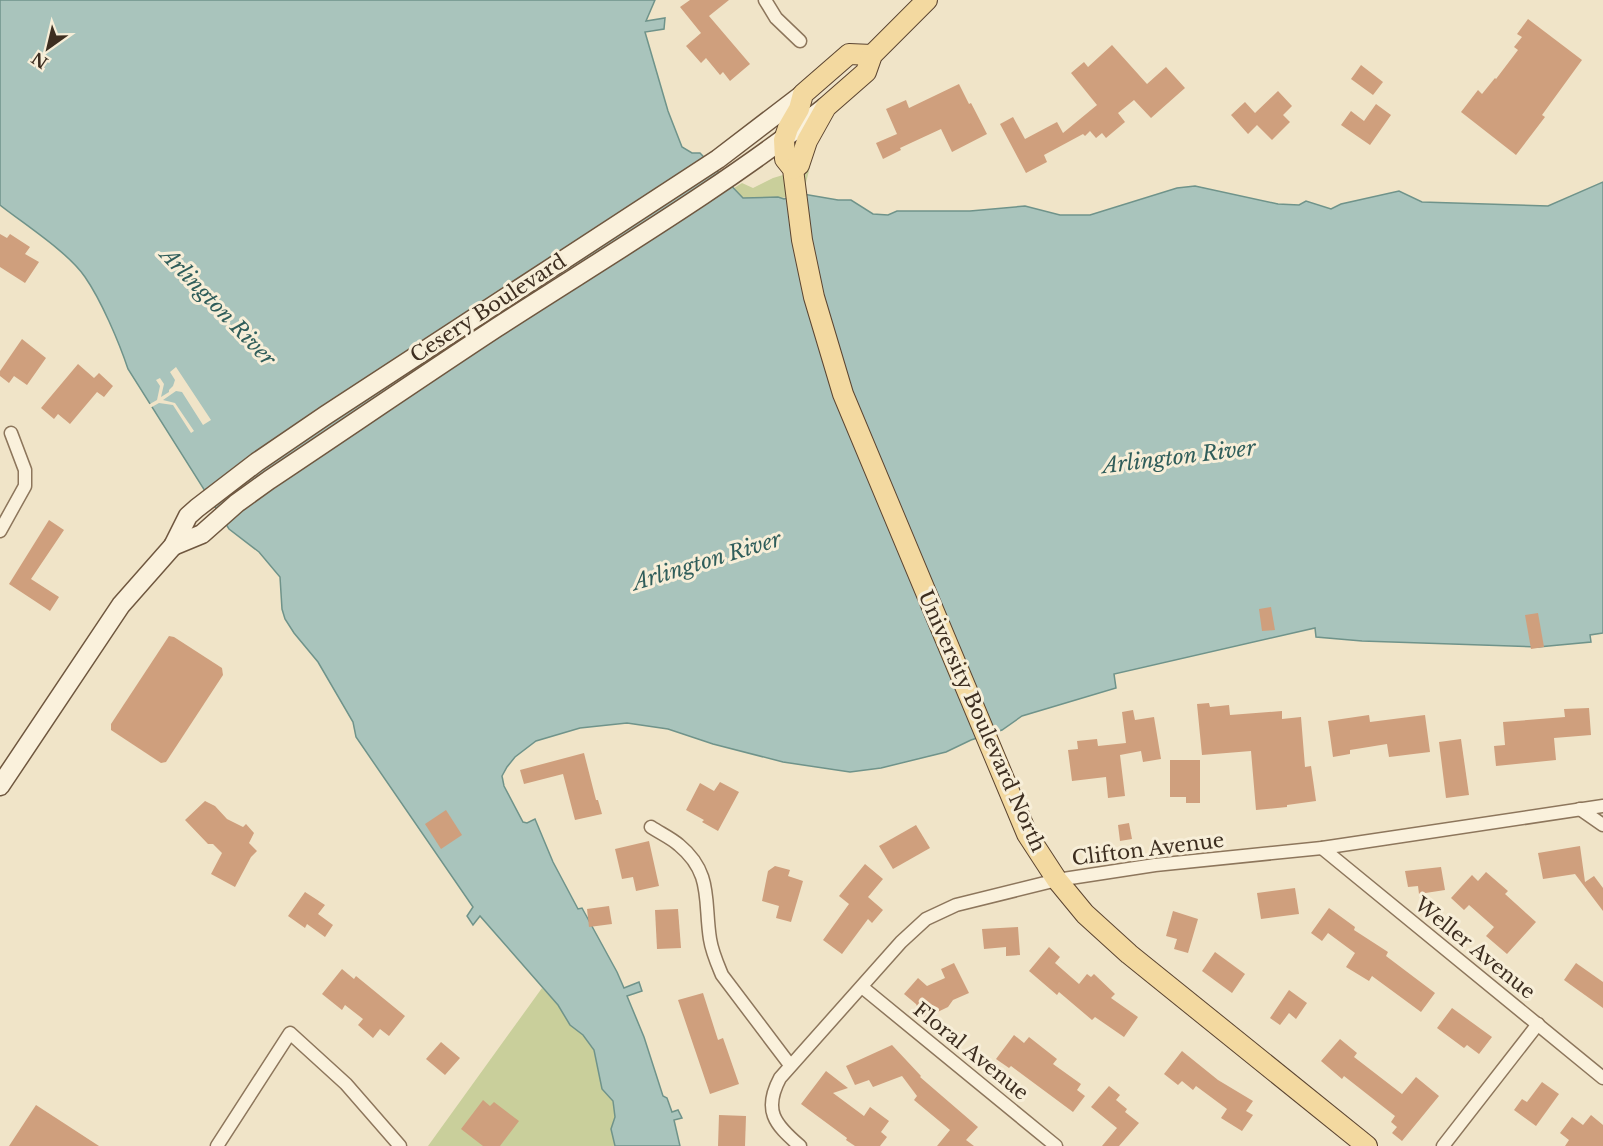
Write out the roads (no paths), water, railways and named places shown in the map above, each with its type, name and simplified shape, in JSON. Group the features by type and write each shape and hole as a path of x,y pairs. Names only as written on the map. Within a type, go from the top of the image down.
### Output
{"main road":[{"path":"793,169 799,165 812,129 826,107 866,72 872,55 927,0"},
{"path":"784,140 799,109 803,94 849,54 872,55"},
{"name":"Cesery Boulevard","path":"0,786 121,605 173,546 188,516 197,508 257,462 326,415 718,159 803,94"},
{"name":"Cesery Boulevard","path":"173,546 202,534 237,503 269,480 495,329 731,177 826,107"},
{"name":"University Boulevard North","path":"784,140 785,159 793,169 802,240 814,297 843,394 1027,834 1056,880 1085,915 1129,954 1367,1146"}],"street":[{"path":"765,0 776,18 800,40"},
{"path":"0,531 25,486 25,470 11,433"},
{"name":"Clifton Avenue","path":"800,1146 775,1122 771,1107 772,1092 790,1065 901,942 926,919 956,905 1056,880 1155,865 1322,848 1603,806"},
{"path":"1580,809 1603,825"},
{"path":"651,827 680,845 699,868 708,897 710,939 714,958 722,975 790,1065"},
{"name":"Weller Avenue","path":"1322,848 1603,1078"},
{"name":"Floral Avenue","path":"862,987 1056,1146"},
{"path":"1443,1146 1538,1024"},
{"path":"217,1146 290,1033 346,1084 400,1146"}],"water":[{"name":"Arlington River","path":"0,0 655,0 646,21 665,18 664,29 645,32 668,111 682,147 692,153 700,153 743,198 778,197 784,199 803,194 851,200 873,214 888,215 897,211 970,211 1025,206 1060,215 1090,215 1177,188 1195,186 1278,204 1299,205 1306,201 1331,209 1341,204 1399,191 1422,202 1548,206 1603,182 1603,633 1590,635 1591,642 1538,647 1362,641 1316,637 1315,628 1114,674 1116,688 1022,716 1002,730 971,740 946,752 881,768 850,772 783,762 713,744 668,729 627,723 580,728 536,741 515,757 507,767 502,776 504,786 523,822 527,823 535,819 553,862 578,909 582,908 624,988 639,982 642,991 627,996 644,1037 663,1096 667,1098 672,1112 678,1110 682,1118 674,1120 680,1146 615,1146 611,1129 615,1117 613,1101 602,1089 594,1050 583,1035 570,1025 558,1005 480,916 473,925 467,916 473,907 356,737 353,722 318,662 285,619 280,577 259,552 229,529 128,369 109,322 85,277 57,248 0,205"}]}
